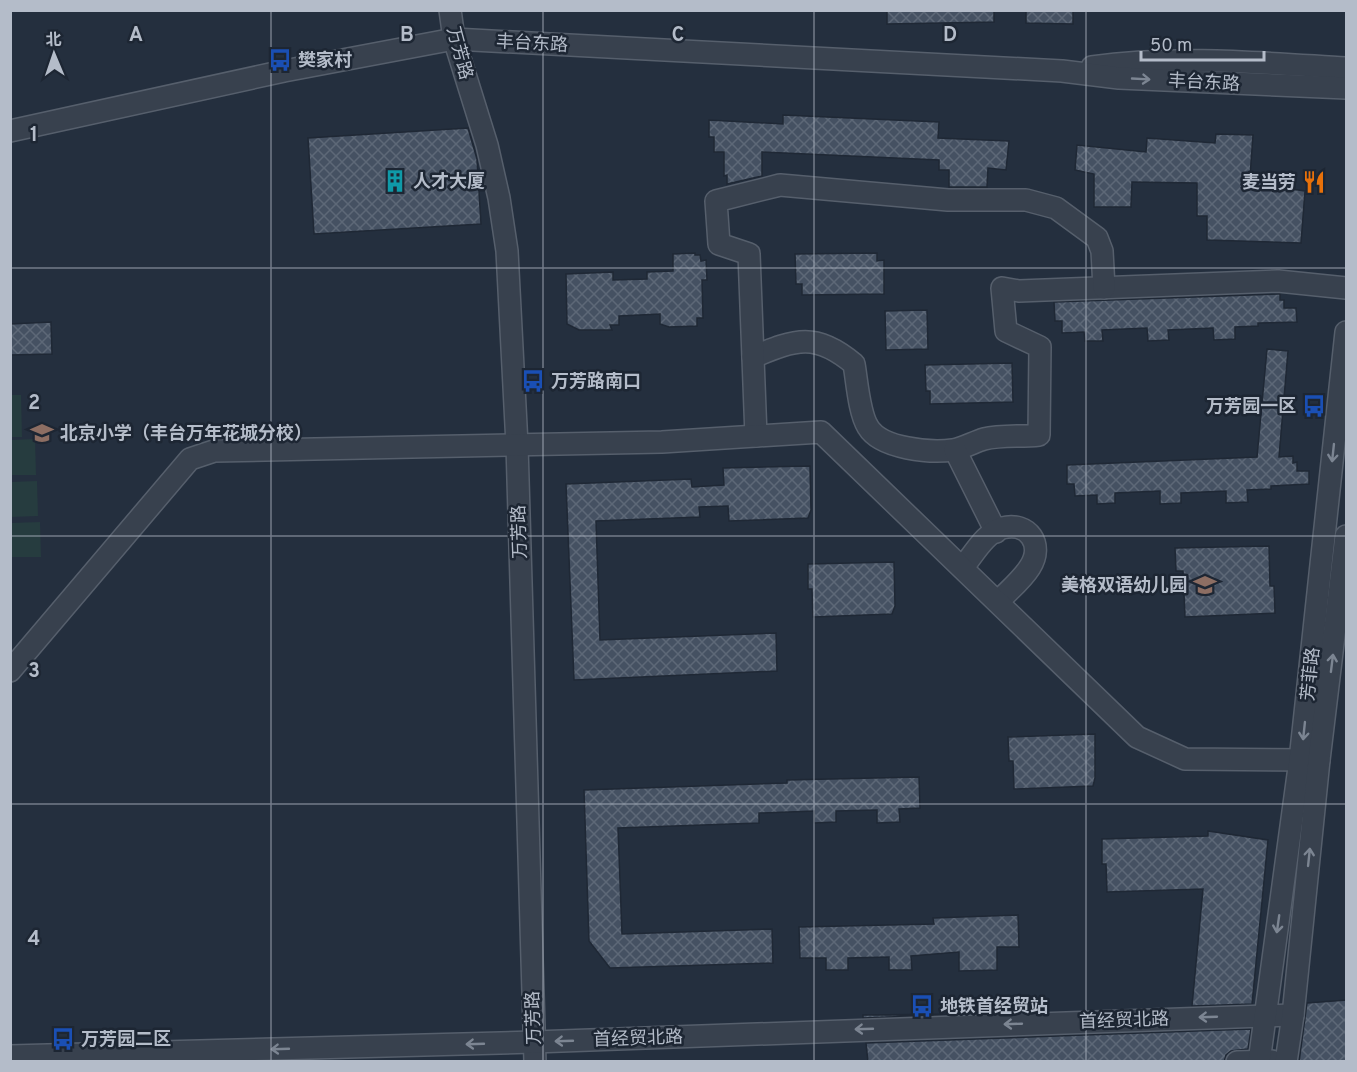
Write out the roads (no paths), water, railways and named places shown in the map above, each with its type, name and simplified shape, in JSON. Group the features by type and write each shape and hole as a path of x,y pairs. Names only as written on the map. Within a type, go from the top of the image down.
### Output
{"street":[{"name":"万芳路","path":"450,10 454,39 487,145 504,225 507,251 517,445 534,1052"},
{"name":"丰台东路","path":"10,131 284,71 454,39 1062,71 1119,78 1347,88"},
{"name":"丰台东路","path":"1062,71 1120,63 1187,61 1347,68"},
{"path":"756,436 748,254 718,244 716,201 780,185 948,201 1026,200 1056,208 1097,238 1102,251 1104,288"},
{"path":"753,357 778,346 811,340 839,352 854,364 864,418 874,435 922,451 955,450 984,439 1039,435 1040,347 1006,331 1002,288 1019,291 1278,281 1347,288"},
{"name":"芳菲路","path":"1286,1061 1293,1015 1310,760 1347,332"},
{"path":"10,670 190,459 214,451 662,442 821,432 1137,737 1185,759 1310,760"},
{"path":"955,450 996,532"},
{"path":"963,567 989,535 1002,528 1015,528 1029,532 1035,542 1036,551 1030,567 998,602"},
{"name":"芳菲路","path":"1258,1061 1347,536"},
{"name":"首经贸北路","path":"10,1056 534,1052 1293,1015"},
{"path":"1237,1062 1286,1061"}],"place":[{"name":"樊家村","path":"280,60"},
{"name":"人才大厦","path":"395,181"},
{"name":"麦当劳","path":"1314,182"},
{"name":"万芳路南口","path":"533,381"},
{"name":"万芳园一区","path":"1314,406"},
{"name":"北京小学（丰台万年花城分校）","path":"42,433"},
{"name":"美格双语幼儿园","path":"1205,585"},
{"name":"地铁首经贸站","path":"922,1006"},
{"name":"万芳园二区","path":"63,1039"}]}
